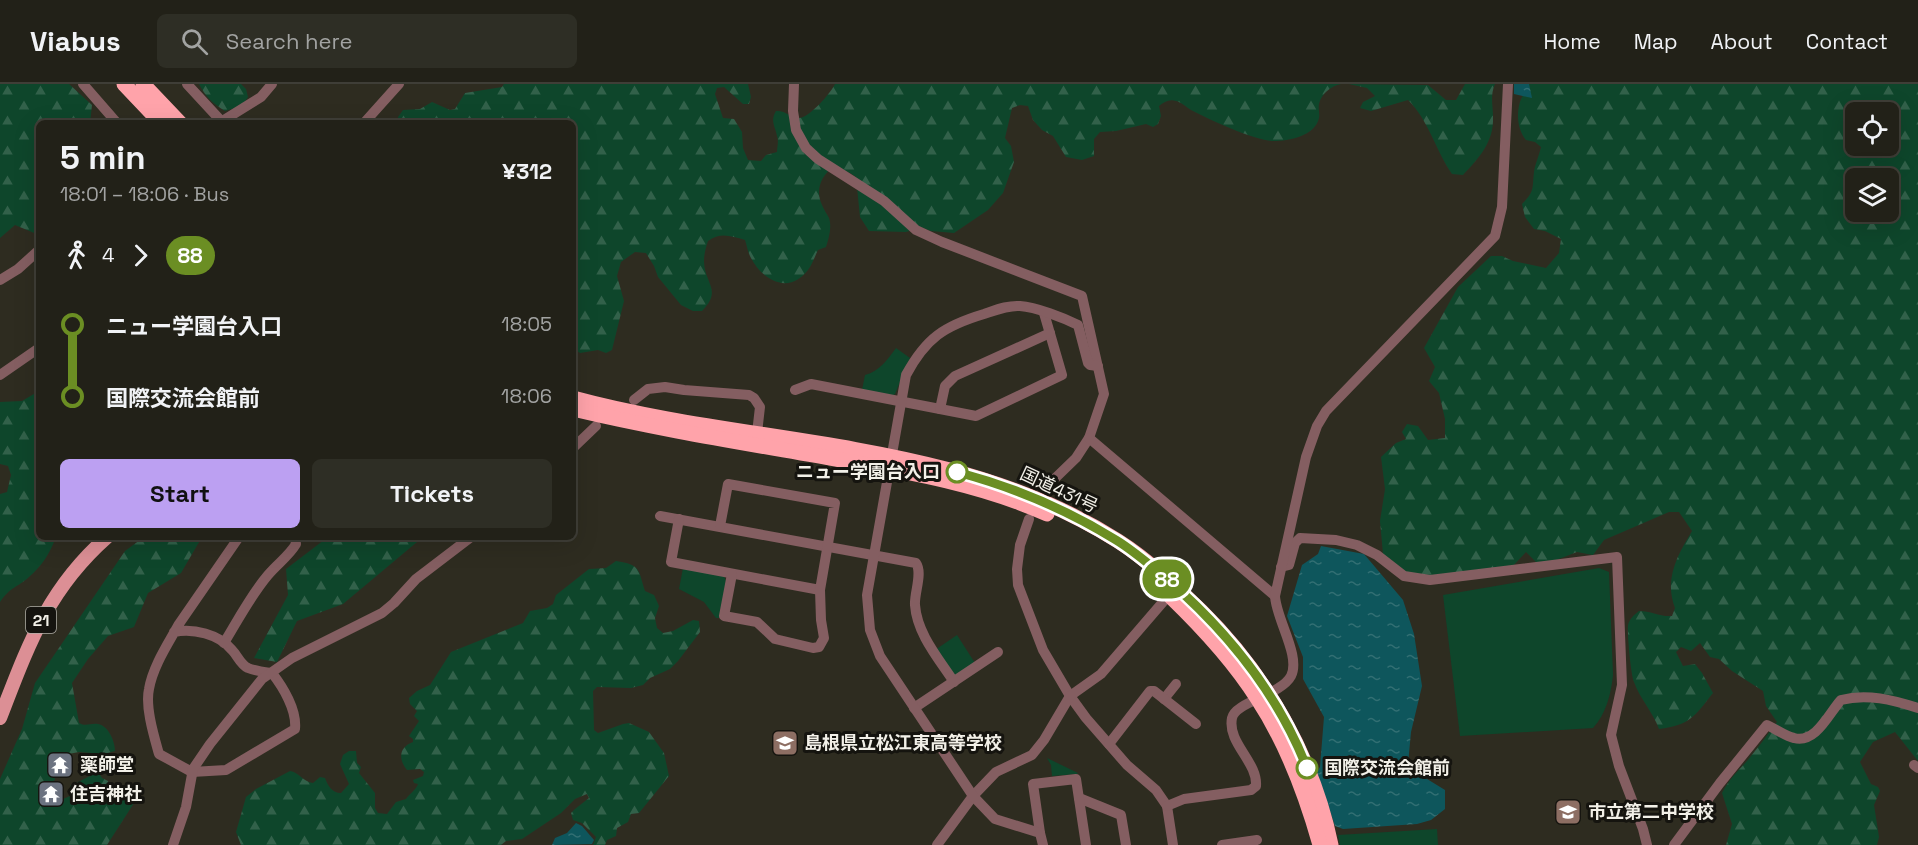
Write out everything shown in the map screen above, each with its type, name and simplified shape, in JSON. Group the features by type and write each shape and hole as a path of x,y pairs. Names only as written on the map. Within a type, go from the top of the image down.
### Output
{"highway":[{"path":"124,84 158,120"},
{"path":"143,84 177,120"},
{"name":"国道431号","path":"576,399 646,414 757,433 890,463 1032,507 1110,549 1140,569 1169,595 1205,630 1264,696 1292,762 1320,845"},
{"name":"国道431号","path":"576,410 643,425 890,463 994,482 1074,516 1118,541 1176,587 1213,622 1238,650 1302,757 1319,801 1331,845"}],"main road":[{"name":"21","path":"0,718 28,644 46,610 74,569 104,540"}],"street":[{"path":"83,84 114,120"},
{"path":"187,84 222,120"},
{"path":"227,120 261,97 272,84"},
{"path":"367,120 399,84"},
{"path":"794,84 793,111 796,130 806,148 818,159 884,201 916,230 1082,296 1104,394 1089,438 1076,458 1044,489"},
{"path":"1167,806 1184,799 1254,789 1257,782 1235,738 1233,715 1237,709 1288,681 1294,665 1275,606 1275,596 1311,442 1326,411 1495,236 1502,207 1509,84"},
{"path":"0,280 18,269 36,253"},
{"path":"1040,833 995,819 973,796 880,656 870,630 867,595 906,375 916,356 942,331 956,322 1005,308 1021,306 1078,325 1088,363 1098,366"},
{"path":"795,390 811,384 976,416 1062,375 1044,313"},
{"path":"940,408 945,386 955,376 1050,333"},
{"path":"0,375 36,350"},
{"path":"634,400 648,389 665,387 749,395 760,407 757,433"},
{"path":"576,441 596,426"},
{"path":"1089,438 1275,596"},
{"path":"720,526 728,484 835,503 820,590 820,613 824,638 821,645 813,648 775,639 757,622 724,616 732,574"},
{"path":"660,516 908,561 917,565 919,570 914,605 918,622 926,639 954,682"},
{"path":"679,519 671,562 820,590"},
{"path":"1029,519 1020,545 1018,585 1043,650 1070,696 1127,765 1151,784 1167,806 1173,845"},
{"path":"1281,567 1289,565 1295,543 1300,538 1335,540 1357,545 1377,555 1404,576 1430,580 1617,557 1622,685 1611,735 1618,766 1647,845"},
{"path":"174,632 197,631 231,648 247,668 272,673 284,691 293,714 295,729 226,770 192,772 159,754 148,695 152,677 174,632 237,540"},
{"path":"224,643 259,587 292,551 296,544 295,540"},
{"path":"173,845 186,807 192,772 197,762 262,679 304,652 382,613 416,579 467,540"},
{"path":"936,845 973,796 996,772 1032,754 1044,740 1070,696 1101,674 1169,595"},
{"path":"915,708 998,652"},
{"path":"1164,699 1176,684"},
{"path":"1109,744 1150,691 1154,691 1196,724"},
{"path":"1674,845 1767,725 1792,738 1799,739 1809,736 1819,730 1841,700 1848,698 1881,698 1918,708"},
{"path":"1043,845 1033,784 1076,778 1086,845"},
{"path":"1079,798 1121,815 1126,845"},
{"path":"1222,845 1257,840"}],"green space":[{"path":"0,84 69,84 92,105 90,120 36,120 36,234 15,225 0,238"},
{"path":"199,84 241,84 246,89 248,97 242,106 225,111 210,99"},
{"path":"504,84 748,84 751,97 749,104 743,104 724,87 717,88 715,94 723,118 734,119 742,132 743,148 748,160 761,161 766,155 777,152 778,140 773,121 776,111 796,118 803,117 819,104 835,84 1341,84 1324,94 1319,104 1317,124 1301,136 1286,140 1265,140 1220,124 1180,102 1171,100 1159,106 1161,116 1158,124 1153,127 1146,124 1100,132 1094,139 1094,156 1082,160 1066,157 1053,136 1042,130 1033,120 1028,106 1020,105 1012,108 1005,138 1011,146 1014,162 1003,193 988,210 954,233 931,231 921,227 906,232 869,231 860,217 856,177 833,167 822,179 819,189 820,199 830,221 828,240 826,247 818,250 803,276 787,283 771,279 757,267 750,256 745,240 730,236 717,236 708,241 704,258 711,286 711,297 702,311 693,311 681,305 658,277 646,253 635,252 621,262 617,276 624,301 612,350 606,353 598,350 580,353 576,350 576,120 398,120 403,110 420,109 432,102 450,110 455,109 465,93 502,87"},
{"path":"1349,84 1428,85 1446,100 1456,100 1465,84 1495,84 1492,96 1493,126 1488,142 1480,156 1463,175 1452,174 1421,116 1408,100 1371,111 1360,108 1363,102 1375,96 1367,88"},
{"path":"1528,84 1918,84 1918,761 1895,732 1873,742 1860,762 1871,784 1878,787 1880,791 1874,805 1879,837 1877,845 1726,845 1732,824 1722,793 1777,722 1766,706 1763,691 1732,671 1719,659 1710,657 1700,643 1691,651 1681,647 1676,652 1683,666 1695,664 1713,693 1685,722 1659,729 1634,682 1632,671 1628,629 1631,619 1639,611 1672,616 1675,608 1671,587 1672,577 1677,559 1692,531 1679,512 1669,512 1604,540 1593,555 1577,552 1551,562 1536,562 1526,552 1512,567 1429,576 1408,573 1383,554 1380,521 1385,489 1381,457 1396,443 1406,439 1402,432 1407,424 1418,426 1428,440 1445,438 1445,419 1439,393 1429,381 1435,367 1424,348 1458,287 1491,256 1502,256 1513,261 1546,268 1559,253 1561,239 1545,231 1534,229 1525,217 1522,204 1532,190 1541,147 1535,142 1526,140 1523,136 1518,117 1521,100"},
{"path":"896,348 910,358 895,394 892,396 862,390 865,375 879,368"},
{"path":"36,393 36,540 55,540 38,568 25,581 7,593 0,602 0,494 7,492 11,475 8,466 0,464 0,402 22,401"},
{"path":"140,540 200,540 181,573 148,593 134,627 108,636 88,659 72,683 79,723 102,725 113,739 115,751 104,754 79,752 53,757 51,760 55,780 42,787 40,791 43,804 47,806 70,796 70,786 98,772 108,781 109,794 134,803 107,845 0,845 0,779 22,729 35,683 125,551"},
{"path":"324,540 419,540 343,604 297,621 277,662 254,658 288,595 286,569"},
{"path":"616,561 634,566 645,591 654,595 659,606 655,618 657,628 663,633 673,631 693,620 699,621 700,632 670,669 650,678 643,685 631,688 597,687 593,691 594,730 598,733 629,723 649,732 664,753 669,776 639,813 631,814 628,822 617,828 616,836 607,840 605,845 593,845 596,837 582,823 573,820 571,813 589,798 587,794 575,799 561,813 522,839 506,841 501,845 241,845 236,832 246,797 256,789 290,771 313,783 320,777 325,778 335,792 341,793 349,784 340,764 343,755 349,751 356,751 357,763 361,767 359,773 375,793 375,808 378,813 387,814 396,802 406,799 414,790 418,784 413,780 423,776 424,772 420,769 407,770 401,758 405,747 413,742 409,736 419,721 414,716 417,711 410,704 409,698 430,685 451,652 523,623 530,611 547,608 553,604 556,595 589,569 606,568"},
{"path":"683,568 724,576 726,581 719,618 716,618 704,602 679,589"},
{"path":"1599,568 1609,572 1613,675 1607,703 1593,728 1460,736 1443,595"},
{"path":"957,635 975,663 957,676 952,676 935,650"},
{"path":"1047,758 1078,773 1052,776 1051,765"},
{"path":"1437,829 1438,845 1340,845 1338,835"}],"water":[{"path":"1514,84 1529,84 1532,98 1514,94"},
{"path":"1321,546 1364,554 1403,600 1414,634 1422,686 1411,732 1408,764 1414,771 1445,790 1445,809 1431,820 1417,824 1343,829 1335,826 1317,772 1320,767 1324,717 1303,679 1303,657 1287,616 1302,565 1318,554"},
{"path":"576,823 582,826 594,840 592,844 552,845 555,838 567,833"}],"bus line":[{"name":"88","path":"957,472 994,482 1074,516 1118,541 1161,574 1213,622 1238,650 1269,693 1307,768"}],"place":[{"name":"ニュー学園台入口","path":"957,472"},
{"name":"島根県立松江東高等学校","path":"785,743"},
{"name":"薬師堂","path":"60,765"},
{"name":"国際交流会館前","path":"1307,768"},
{"name":"住吉神社","path":"51,794"},
{"name":"市立第二中学校","path":"1568,812"}]}
